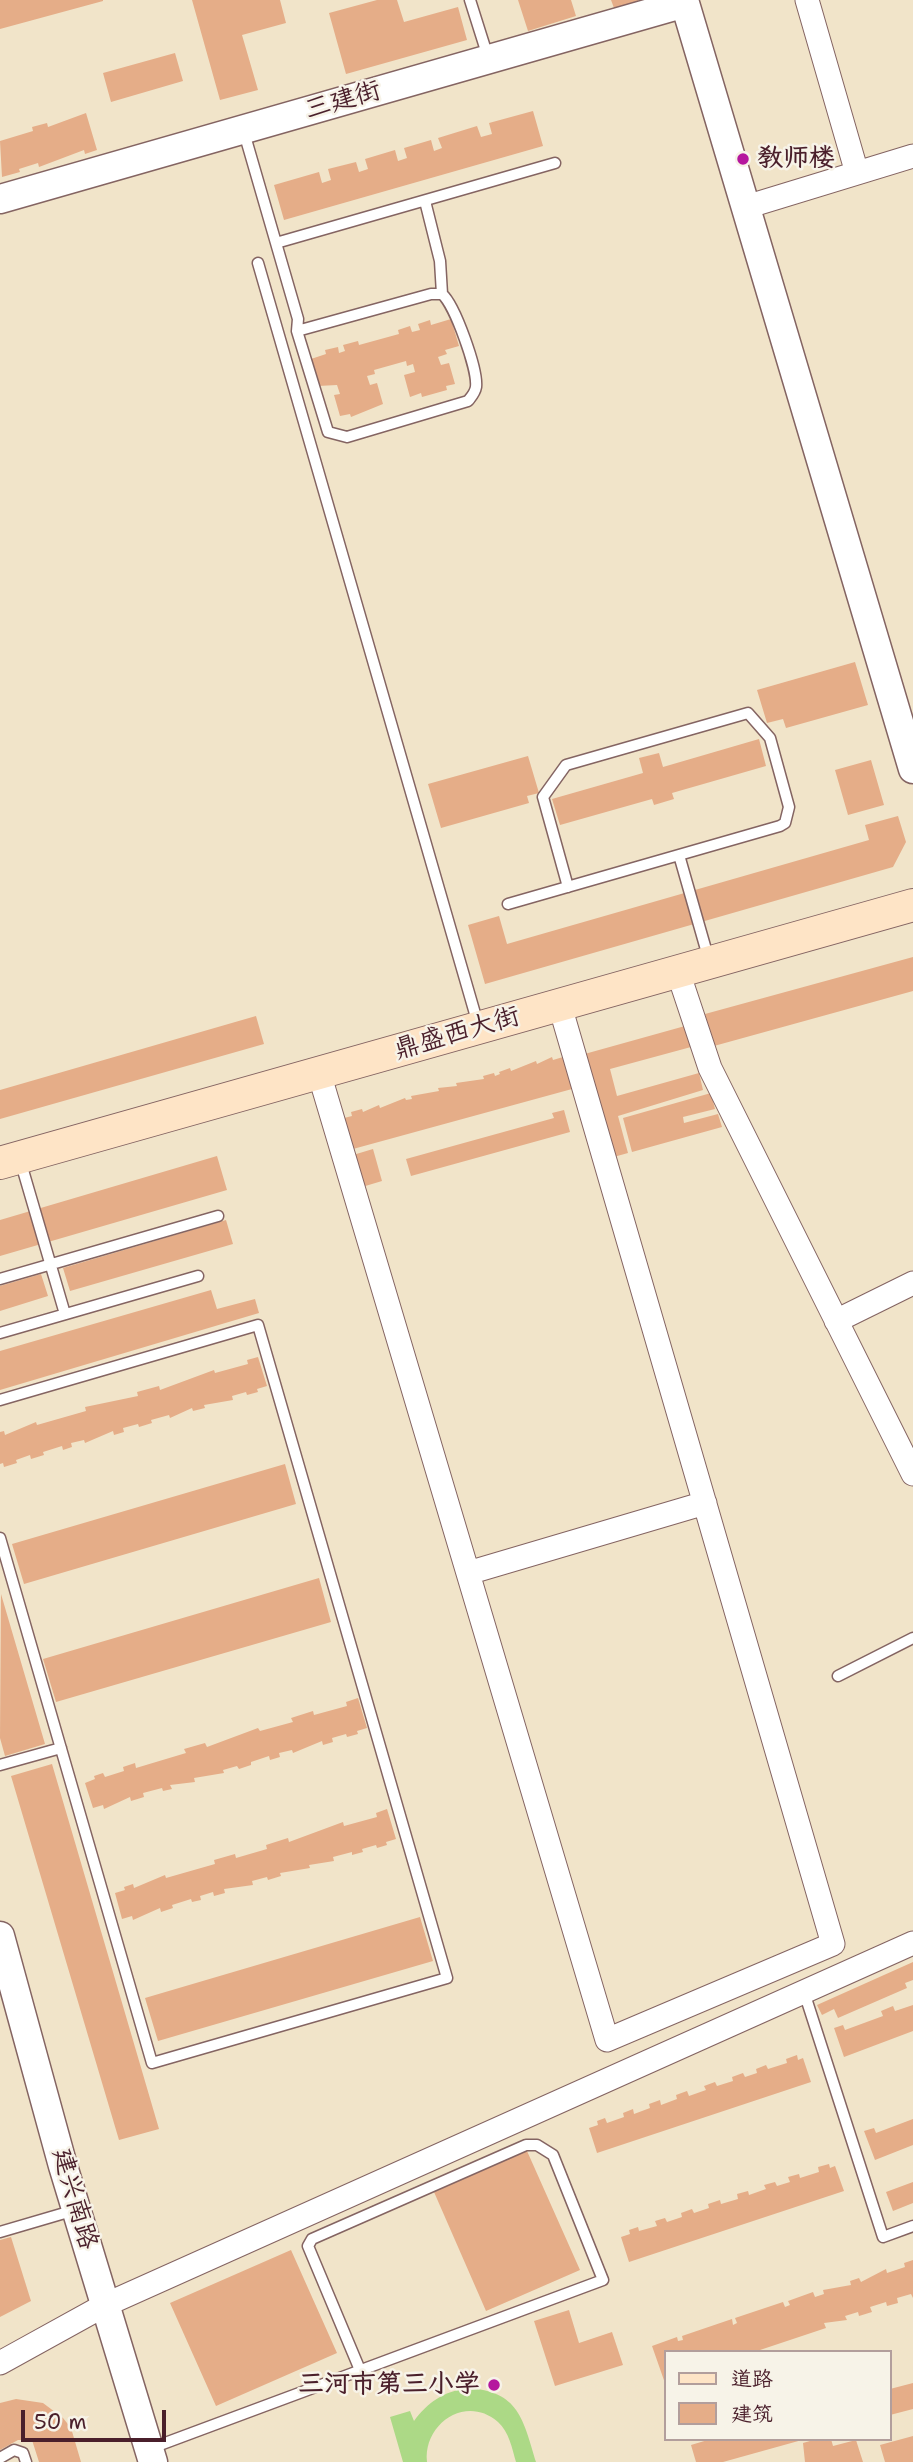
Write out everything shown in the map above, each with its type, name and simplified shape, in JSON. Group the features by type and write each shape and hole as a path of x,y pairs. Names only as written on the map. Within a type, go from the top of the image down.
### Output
{"main road":[{"name":"鼎盛西大街","path":"10,1160 913,905"}],"street":[{"path":"807,0 857,173"},
{"name":"三建街","path":"0,199 685,1"},
{"path":"685,1 913,769"},
{"path":"746,207 913,156"},
{"path":"678,972 710,1068 912,1470"},
{"path":"319,1073 607,2040 834,1944 560,1006"},
{"path":"836,1321 913,1283"},
{"path":"468,1573 705,1503"},
{"name":"建兴南路","path":"0,1936 7,1991 151,2455"},
{"path":"0,2363 105,2305 913,1943"}],"lane":[{"path":"470,0 489,59"},
{"path":"243,129 298,319 297,331 324,426 338,436 347,437 468,401 474,395 476,380 452,305 442,294 440,261 425,201"},
{"path":"276,243 555,163"},
{"path":"258,263 479,1028"},
{"path":"297,331 431,294 442,294"},
{"path":"508,904 568,887 780,826 789,818 789,807 770,738 748,713 566,765 542,797 568,887"},
{"path":"679,855 710,963"},
{"path":"10,1160 50,1265 65,1314"},
{"path":"0,1279 218,1216"},
{"path":"0,1333 198,1276"},
{"path":"0,1401 257,1325 447,1978 152,2063 0,1538"},
{"path":"838,1676 913,1639"},
{"path":"0,1765 61,1748"},
{"path":"804,1992 883,2237 913,2226"},
{"path":"151,2455 360,2370 603,2280 553,2155 537,2145 526,2145 312,2239 308,2246 360,2370"},
{"path":"0,2232 77,2210"},
{"path":"0,2458 14,2450 23,2453 26,2462"}],"green space":[{"path":"467,2388 484,2390 508,2401 522,2420 536,2462 516,2462 510,2440 502,2426 486,2414 473,2411 460,2412 439,2425 428,2448 427,2462 403,2462 390,2417 410,2411 414,2421 437,2399"}],"building":[{"path":"0,0 103,0 103,1 0,29"},
{"path":"192,0 280,0 286,23 242,35 258,90 220,100"},
{"path":"377,0 397,0 404,22 458,7 467,40 346,74 329,13"},
{"path":"518,0 571,0 576,16 528,31"},
{"path":"611,0 638,0 638,1 614,8"},
{"path":"175,53 183,81 111,102 103,73"},
{"path":"533,111 543,146 284,220 274,185 319,172 322,183 331,180 328,169 356,162 359,172 368,169 365,159 395,150 398,161 407,158 404,148 431,140 434,151 442,148 438,138 477,126 481,137 492,134 489,123"},
{"path":"86,113 97,150 85,154 84,150 39,167 38,163 2,177 0,141 33,131 32,127 47,123 48,127"},
{"path":"451,319 459,346 445,350 447,354 438,357 441,365 449,363 455,384 446,386 447,390 422,397 421,393 410,397 404,375 415,372 413,364 407,366 406,361 374,370 375,374 367,376 370,385 377,383 383,404 351,417 350,414 340,416 334,395 340,394 337,385 318,386 311,359 326,354 325,350 338,347 339,353 345,351 343,345 358,341 359,345 399,334 398,330 410,326 412,332 420,330 418,324 430,320 431,325"},
{"path":"855,662 868,705 786,728 783,719 767,723 757,690"},
{"path":"759,739 766,766 672,793 674,799 654,805 652,799 560,825 552,799 643,773 639,758 659,753 663,767"},
{"path":"528,756 539,793 527,796 529,803 441,828 428,784"},
{"path":"871,760 884,805 848,815 835,770"},
{"path":"898,816 906,842 893,867 485,984 468,925 499,916 507,944 869,840 865,825"},
{"path":"913,957 913,991 714,1046 705,1014"},
{"path":"256,1016 264,1044 0,1119 0,1090"},
{"path":"685,1026 691,1047 610,1069 617,1096 699,1073 703,1090 618,1116 628,1153 610,1158 581,1055"},
{"path":"552,1057 553,1060 563,1057 572,1089 353,1149 344,1118 352,1116 351,1112 362,1109 363,1112 379,1105 380,1108 405,1098 412,1099 411,1096 457,1086 456,1083 484,1079 483,1076 494,1073 495,1076 510,1068 511,1071"},
{"path":"711,1093 715,1109 683,1117 684,1123 718,1114 722,1127 632,1152 623,1118"},
{"path":"564,1110 570,1132 411,1176 406,1159 554,1118 552,1113"},
{"path":"373,1149 382,1181 362,1187 353,1155"},
{"path":"217,1156 227,1190 0,1256 0,1220"},
{"path":"226,1220 233,1244 70,1291 63,1268"},
{"path":"41,1274 48,1296 0,1311 0,1286"},
{"path":"211,1290 217,1309 255,1299 259,1313 0,1390 0,1351"},
{"path":"258,1357 267,1386 257,1389 258,1392 232,1396 233,1400 204,1405 205,1408 193,1411 192,1408 170,1418 169,1415 151,1420 152,1423 139,1427 138,1424 123,1428 124,1432 114,1435 113,1431 85,1443 84,1440 71,1443 72,1447 63,1450 62,1446 31,1459 30,1455 4,1467 3,1463 0,1464 0,1432 4,1431 5,1435 36,1422 37,1425 86,1411 85,1407 138,1396 137,1392 159,1386 160,1390 214,1370 215,1373 248,1364 247,1360"},
{"path":"285,1464 296,1504 24,1584 12,1544"},
{"path":"319,1578 331,1622 56,1702 43,1659"},
{"path":"1,1594 45,1744 5,1756 0,1738"},
{"path":"358,1698 367,1728 357,1731 358,1734 347,1737 346,1734 332,1738 333,1742 323,1745 322,1741 293,1753 292,1750 279,1753 280,1757 270,1760 269,1756 251,1762 251,1765 239,1769 237,1766 223,1770 224,1773 194,1778 195,1782 170,1785 172,1789 163,1791 162,1788 143,1793 144,1797 131,1801 130,1797 104,1809 103,1805 93,1808 85,1783 95,1779 94,1776 103,1773 105,1777 124,1771 123,1767 135,1763 136,1768 186,1753 184,1749 205,1743 207,1747 258,1728 260,1731 293,1722 291,1718 313,1711 314,1715 347,1706 346,1702"},
{"path":"52,1764 159,2129 119,2140 11,1776"},
{"path":"387,1809 396,1839 386,1842 387,1845 377,1848 376,1845 362,1849 363,1852 333,1857 334,1861 280,1873 281,1876 268,1880 267,1877 252,1881 253,1885 224,1889 225,1893 214,1896 213,1892 200,1896 201,1900 192,1902 191,1899 161,1912 160,1908 133,1920 132,1916 122,1919 115,1893 125,1890 124,1887 133,1884 134,1888 165,1875 166,1878 215,1864 214,1860 235,1854 236,1858 267,1849 266,1845 288,1838 289,1842 343,1822 344,1826 377,1817 376,1813"},
{"path":"420,1917 433,1961 158,2041 145,1998"},
{"path":"913,1962 913,1980 905,1983 907,1988 838,2018 834,2009 822,2015 817,2005"},
{"path":"913,2005 913,2031 844,2057 834,2028 843,2025 845,2030 883,2016 881,2011 893,2006 895,2011"},
{"path":"797,2055 798,2060 803,2058 811,2082 597,2153 589,2128 598,2125 597,2121 605,2118 607,2123 624,2117 623,2113 633,2109 634,2114 650,2108 649,2104 660,2100 661,2105 677,2099 676,2095 687,2091 689,2096 706,2090 704,2086 715,2082 717,2086 733,2081 732,2077 743,2073 745,2077 757,2073 756,2069 766,2065 768,2069 787,2063 786,2059"},
{"path":"913,2119 913,2145 875,2160 864,2131 874,2128 876,2133"},
{"path":"527,2151 580,2270 486,2311 434,2192"},
{"path":"829,2164 830,2168 835,2166 844,2191 629,2262 621,2237 630,2234 629,2230 638,2227 639,2231 657,2226 655,2221 665,2218 667,2222 682,2217 681,2213 692,2209 694,2213 709,2208 708,2204 720,2200 721,2204 738,2199 737,2194 748,2191 749,2195 766,2189 764,2185 775,2182 777,2186 790,2182 788,2177 799,2174 800,2178 819,2172 818,2167"},
{"path":"913,2182 913,2203 893,2211 886,2192"},
{"path":"11,2237 31,2301 0,2317 0,2240"},
{"path":"291,2250 337,2353 216,2406 170,2303"},
{"path":"913,2260 913,2298 911,2294 897,2298 898,2303 887,2306 886,2302 870,2307 872,2312 859,2316 858,2312 845,2316 847,2320 824,2323 826,2328 760,2350 664,2350 664,2380 652,2346 677,2337 678,2341 683,2340 682,2336 732,2319 733,2325 737,2323 735,2318 783,2302 785,2307 790,2305 788,2301 813,2292 815,2297 824,2294 823,2290 851,2285 850,2281 859,2278 861,2282 886,2269 887,2273 905,2267 904,2263"},
{"path":"569,2310 579,2343 612,2332 623,2365 555,2386 534,2321"},
{"path":"913,2383 913,2409 892,2414 892,2388"},
{"path":"16,2399 43,2403 63,2418 71,2428 81,2462 39,2462 32,2440 18,2440 0,2450 0,2403"},
{"path":"913,2436 913,2462 885,2462 880,2445"},
{"path":"704,2441 798,2441 723,2462 696,2462 691,2445"},
{"path":"832,2441 833,2446 856,2441 863,2462 805,2462 803,2443"}],"place":[{"name":"教师楼","path":"743,159"},
{"name":"三河市第三小学","path":"494,2385"}]}
